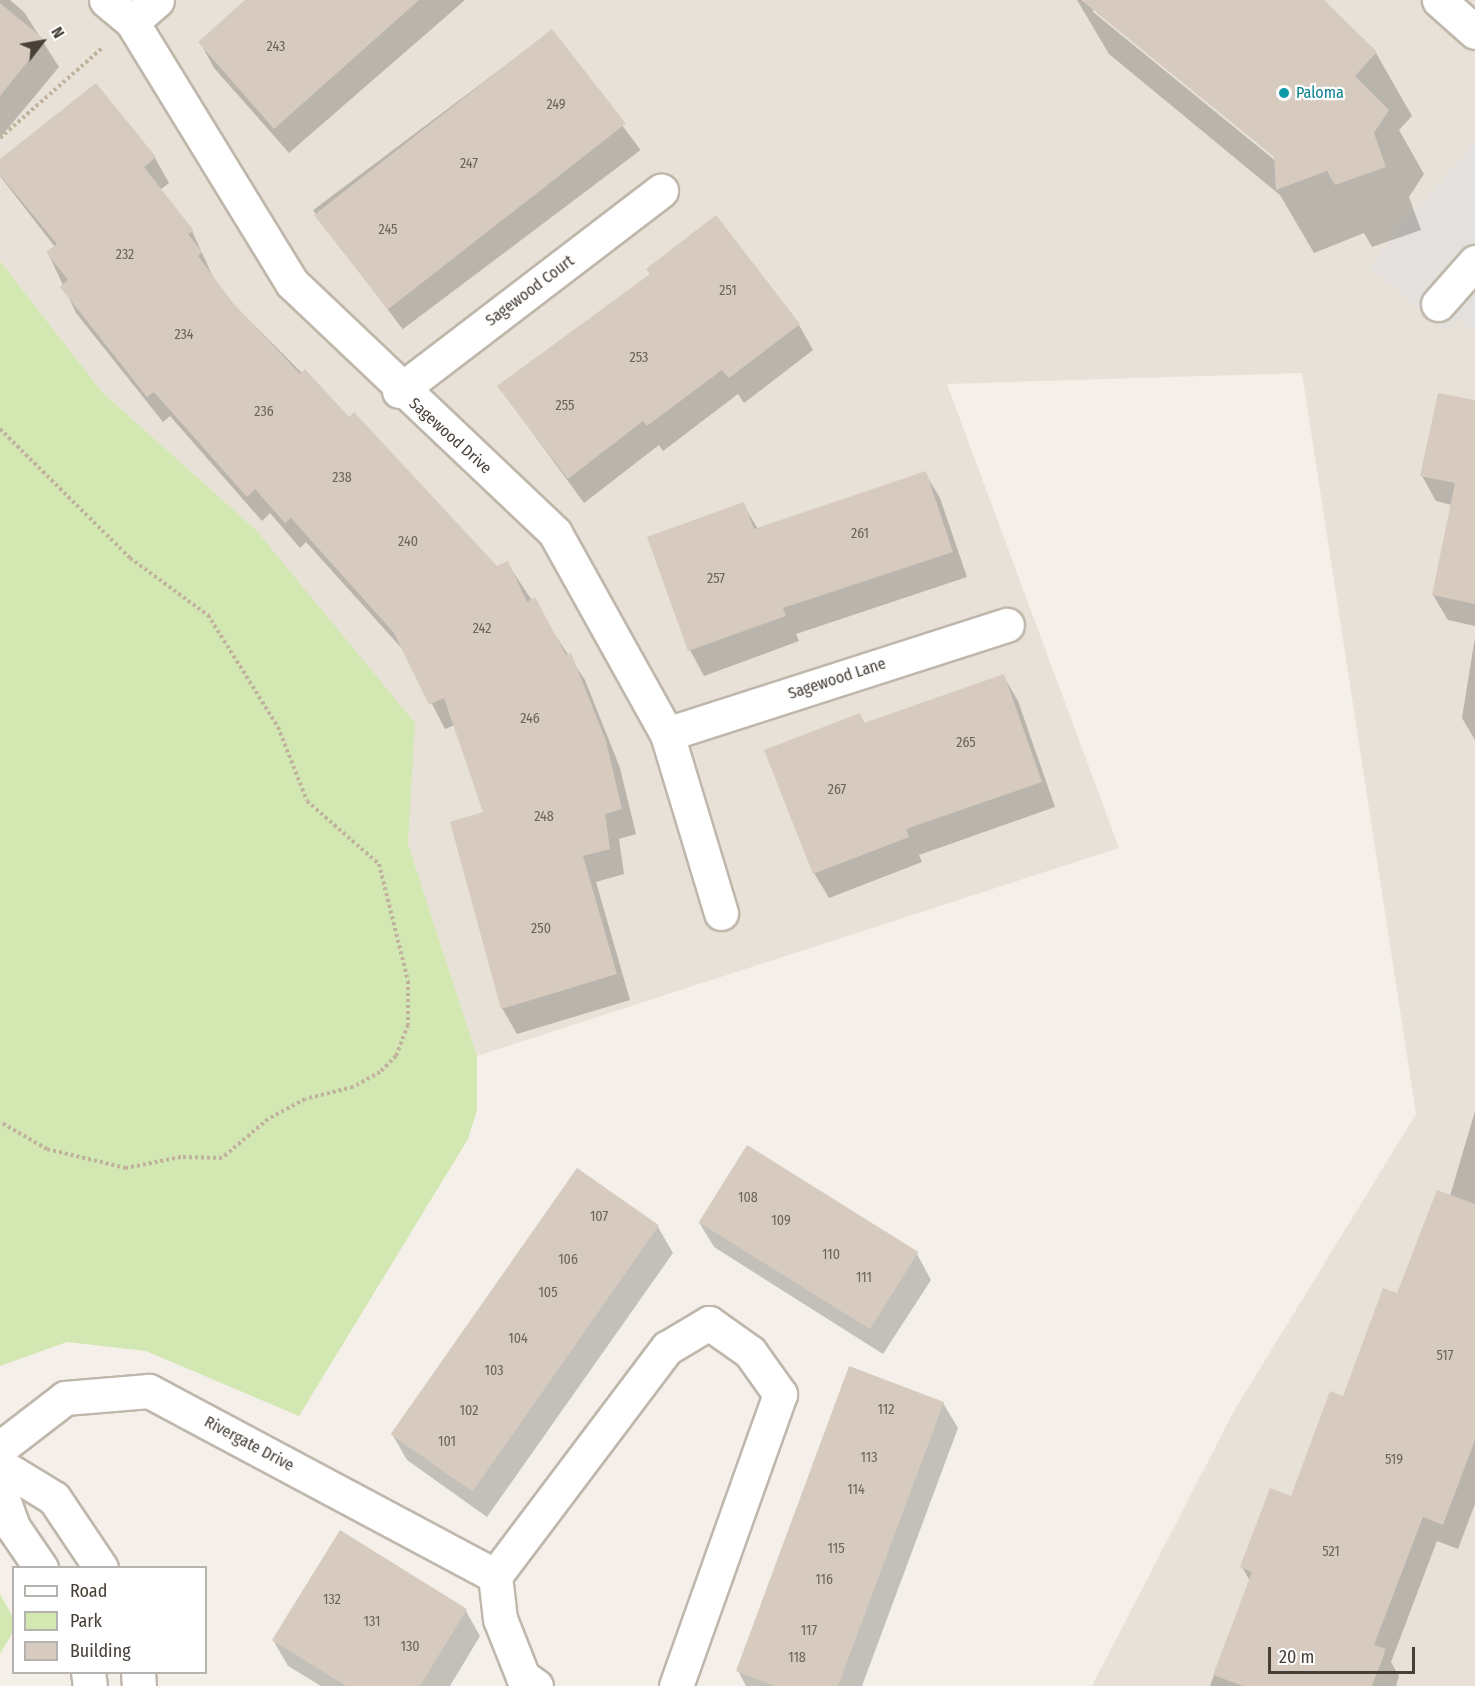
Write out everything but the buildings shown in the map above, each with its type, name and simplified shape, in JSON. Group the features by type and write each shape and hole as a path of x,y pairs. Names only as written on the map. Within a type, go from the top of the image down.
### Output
{"street":[{"name":"Sagewood Drive","path":"106,0 132,22 292,284 399,390 555,532 667,734 721,914"},
{"path":"132,22 157,0"},
{"path":"1439,0 1475,32"},
{"name":"Sagewood Court","path":"399,390 661,191"},
{"path":"1438,304 1475,262"},
{"name":"Sagewood Lane","path":"667,734 1006,624"},
{"path":"536,1686 523,1677 500,1619 495,1576 667,1348 709,1323 750,1352 780,1394 676,1686"},
{"name":"Rivergate Drive","path":"0,1448 65,1398 149,1390 495,1576"},
{"path":"0,1465 54,1498 100,1566"},
{"path":"0,1491 13,1527 41,1566"}],"path":[{"path":"0,138 132,22"},
{"path":"0,429 130,558 208,615 278,727 307,801 379,864 408,981 408,1025 396,1056 380,1072 353,1087 305,1099 268,1119 222,1158 181,1157 126,1168 47,1149 0,1122"}],"shaded area":[{"path":"0,0 1475,0 1475,1686 1092,1686 1234,1411 1416,1114 1302,373 947,384 1119,848 477,1056 408,844 255,529 102,392 0,261"},
{"path":"1475,141 1475,332 1458,318 1446,331 1369,267"}],"green space":[{"path":"0,261 102,392 255,529 415,723 408,844 477,1056 477,1110 468,1139 299,1416 146,1351 67,1342 0,1366"},
{"path":"0,1594 12,1615 12,1634 0,1654"}],"place":[{"name":"Paloma","path":"1284,93"}]}
